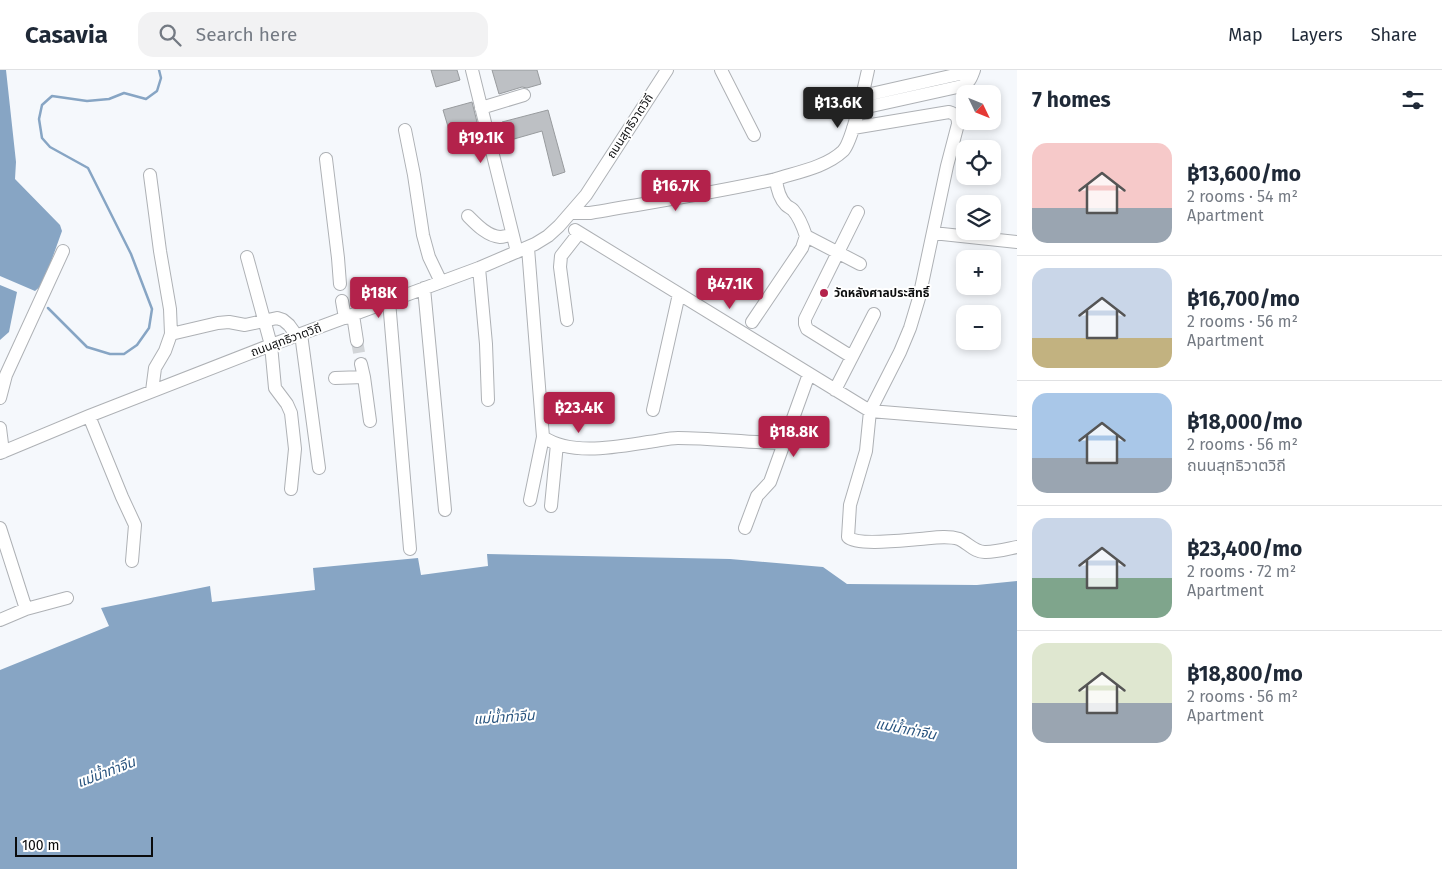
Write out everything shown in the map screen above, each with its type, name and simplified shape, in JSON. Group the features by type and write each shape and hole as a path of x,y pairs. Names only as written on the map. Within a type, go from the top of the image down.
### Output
{"street":[{"path":"472,70 512,235 522,250 543,437 530,500"},
{"name":"ถนนสุทธิวาตวิถี","path":"2,452 88,416 270,345 479,268 522,250 548,236 574,230 572,213 586,195 667,70"},
{"path":"721,70 754,135"},
{"path":"572,213 590,213 759,183 830,160 845,149 853,128 868,70"},
{"path":"858,109 962,86 972,78 974,71 862,96"},
{"path":"481,108 524,95"},
{"path":"853,128 949,112 957,116 958,124 947,166 919,298 910,328 870,411 866,451 850,505 848,536 851,540 870,542 959,539 972,548 985,553 1017,547"},
{"path":"405,130 423,236 441,282"},
{"path":"326,159 340,284"},
{"path":"150,175 172,334 155,368 152,391"},
{"path":"748,327 802,248 806,236 793,210 781,198 776,178"},
{"path":"852,357 807,329 804,324 858,212"},
{"path":"574,230 585,228 590,213"},
{"path":"468,216 492,235 500,237 512,235"},
{"path":"574,230 679,294 748,327 809,374 870,411 1017,423"},
{"path":"567,320 560,267 561,256 574,230"},
{"path":"934,233 1017,242"},
{"path":"806,236 860,264"},
{"path":"0,398 6,375 63,251"},
{"path":"247,257 270,345 275,388 291,413 295,449 291,489"},
{"path":"479,268 486,344 488,400"},
{"path":"424,288 445,510"},
{"path":"653,410 679,294"},
{"path":"342,301 357,341"},
{"path":"389,301 410,549"},
{"path":"834,390 874,314"},
{"path":"172,334 218,323 229,322 245,325 277,318 283,320 299,335 319,468"},
{"path":"361,364 370,421"},
{"path":"745,528 757,496 770,482 809,374"},
{"path":"335,378 364,377"},
{"path":"88,416 135,525 132,561"},
{"path":"0,428 2,452"},
{"path":"543,437 550,442 577,448 620,447 675,438 785,443"},
{"path":"551,506 557,444"},
{"path":"0,528 26,609"},
{"path":"0,620 26,609 67,598"}],"water":[{"path":"0,70 6,70 16,162 15,179 60,225 62,231 43,284 35,291 0,276"},
{"path":"0,285 17,292 9,332 0,340"},
{"name":"แม่น้ำท่าจีน","path":"487,554 730,559 823,567 847,584 977,585 1017,581 1017,869 0,869 0,670 109,626 101,608 210,586 212,602 315,590 313,568 418,558 421,575 488,566"}],"building":[{"path":"431,70 457,70 460,80 436,87"},
{"path":"492,70 537,70 541,84 499,94"},
{"path":"472,102 477,122 449,130 443,110"},
{"path":"548,110 565,172 553,176 542,131 507,141 502,122"}],"waterway":[{"path":"48,308 87,347 110,354 124,354 137,345 149,328 152,309 131,254 88,168 50,147 42,138 39,119 42,105 52,96 87,101 109,99 124,93 146,99 157,91 161,78 159,70"}],"tunnel":[{"path":"357,341 361,364"}],"place":[{"name":"วัดหลังศาลประสิทธิ์","path":"824,293"}]}
